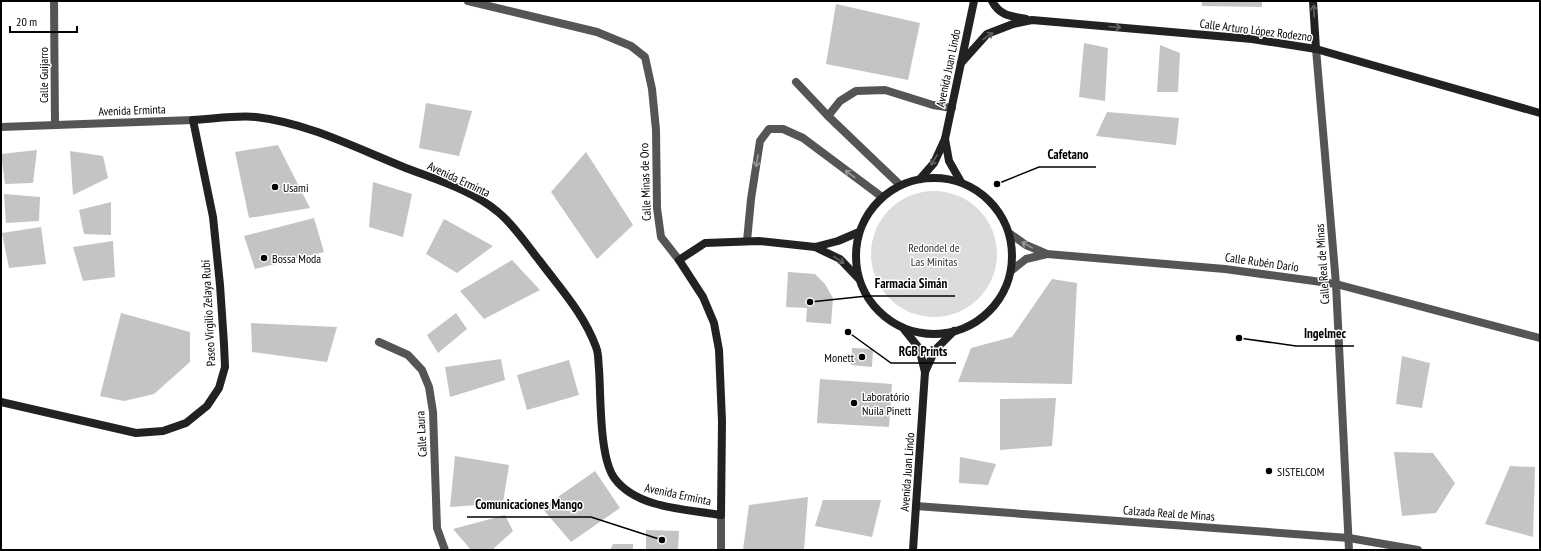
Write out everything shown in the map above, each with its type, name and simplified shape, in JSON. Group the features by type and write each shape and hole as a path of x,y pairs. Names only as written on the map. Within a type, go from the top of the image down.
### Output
{"street":[{"name":"Calle Guijarro","path":"54,1 55,125"},
{"name":"Calle Minas de Oro","path":"468,1 597,32 631,46 645,57 652,89 656,130 656,208 661,237 679,260 703,297 714,323 719,350 722,421 721,550"},
{"name":"Avenida Juan Lindo","path":"920,179 934,163 946,140 974,1"},
{"name":"Calle Arturo López Rodezno","path":"992,1 996,9 1007,16 1032,20 1252,39 1316,49 1540,113"},
{"name":"Calle Real de Minas","path":"1313,1 1336,284 1349,550"},
{"name":"Calle Arturo López Rodezno","path":"961,63 988,34 1013,24 1032,20"},
{"path":"796,82 828,116 900,185"},
{"path":"828,116 840,101 856,91 885,90 933,105 952,108"},
{"name":"Avenida Erminta","path":"1,127 254,117 286,122 314,131 474,196 498,212 525,242 576,309 589,329 597,350 604,442 607,462 613,477 626,492 643,500 662,505 721,515"},
{"name":"Paseo Virgilio Zelaya Rubí","path":"1,402 136,433 163,431 186,423 207,406 219,388 225,367 224,344 213,217 193,120"},
{"path":"747,241 751,199 760,141 769,129 783,129 803,138 882,197"},
{"name":"Avenida Juan Lindo","path":"946,140 949,161 961,182"},
{"path":"941,178 961,182 977,190 991,202 1002,216 1009,232 1013,252 1012,271 1004,292 992,309 975,323 955,331 942,334 915,332 902,327 888,319 875,308 866,294 859,278 855,255 859,232 868,213 882,197 900,185 920,179 941,178"},
{"path":"679,260 705,242 759,241 815,247 838,241 859,232"},
{"name":"Calle Rubén Darío","path":"1009,232 1026,245 1047,254"},
{"path":"815,247 840,260 859,278"},
{"name":"Calle Rubén Darío","path":"1012,271 1026,259 1047,254 1225,269 1336,284 1540,338"},
{"name":"Avenida Juan Lindo","path":"902,327 919,348 925,372 913,550"},
{"name":"Avenida Juan Lindo","path":"925,372 935,350 955,331"},
{"name":"Calle Laura","path":"379,342 408,355 422,370 429,387 433,412 437,528 445,550"},
{"name":"Calzada Real de Minas","path":"916,506 1349,538 1418,550"}],"green space":[{"name":"Redondel de Las Minitas","path":"934,191 946,192 958,196 974,205 983,214 992,230 996,242 996,266 992,278 983,294 974,303 958,312 946,316 934,317 922,316 910,312 894,303 885,294 876,278 872,266 871,254 872,242 876,230 885,214 894,205 910,196 922,192"}],"building":[{"path":"1202,1 1262,1 1262,7 1202,6"},
{"path":"836,4 920,23 908,80 826,64"},
{"path":"1084,43 1108,48 1105,101 1079,97"},
{"path":"1160,45 1180,53 1178,92 1157,92"},
{"path":"426,103 472,111 459,156 419,148"},
{"path":"1107,112 1179,118 1176,145 1096,136"},
{"path":"278,145 310,208 249,218 235,152"},
{"path":"37,150 33,183 5,184 1,154"},
{"path":"70,151 103,156 108,178 73,195"},
{"path":"586,152 633,225 597,259 551,192"},
{"path":"373,182 412,194 403,237 369,227"},
{"path":"4,194 40,197 39,221 6,223"},
{"path":"111,202 111,235 84,234 79,210"},
{"path":"314,218 324,252 255,269 244,236"},
{"path":"444,219 493,246 457,273 426,254"},
{"path":"41,227 46,264 9,268 2,233"},
{"path":"113,241 115,277 83,281 73,247"},
{"path":"512,260 540,290 484,319 460,291"},
{"path":"788,272 815,274 825,284 833,298 831,324 806,322 807,308 786,307"},
{"path":"1052,279 1077,283 1072,384 958,382 971,348 1012,337"},
{"path":"121,313 190,332 190,362 154,394 124,401 100,396"},
{"path":"456,313 467,329 438,353 427,335"},
{"path":"251,323 337,327 327,362 252,352"},
{"name":"Monett","path":"852,348 873,349 872,367 851,365"},
{"path":"1402,356 1430,363 1422,408 1396,404"},
{"path":"501,359 505,380 450,397 445,367"},
{"path":"569,360 579,395 527,410 517,375"},
{"name":"Laboratório Nuila Pinett","path":"820,379 892,384 889,427 817,423"},
{"path":"1056,398 1052,446 1000,450 1000,399"},
{"path":"1394,452 1433,453 1455,483 1436,513 1402,516"},
{"path":"455,456 509,465 503,503 450,507"},
{"path":"960,457 996,464 988,485 959,483"},
{"path":"1510,466 1535,467 1533,537 1485,524"},
{"path":"595,471 620,508 571,542 542,508"},
{"path":"808,497 804,550 743,550 749,505"},
{"path":"823,500 881,500 872,537 815,526"},
{"path":"505,515 513,531 492,550 471,550 453,529"},
{"path":"646,530 679,531 678,550 646,550"},
{"path":"613,544 633,544 633,550 610,550"}],"place":[{"name":"Cafetano","path":"997,184"},
{"name":"Usami","path":"275,187"},
{"name":"Bossa Moda","path":"264,258"},
{"name":"Farmacia Simán","path":"810,302"},
{"name":"RGB Prints","path":"848,332"},
{"name":"Ingelmec","path":"1239,338"},
{"name":"Monett","path":"862,357"},
{"name":"Laboratório Nuila Pinett","path":"854,403"},
{"name":"SISTELCOM","path":"1269,471"},
{"name":"Comunicaciones Mango","path":"662,540"}]}
